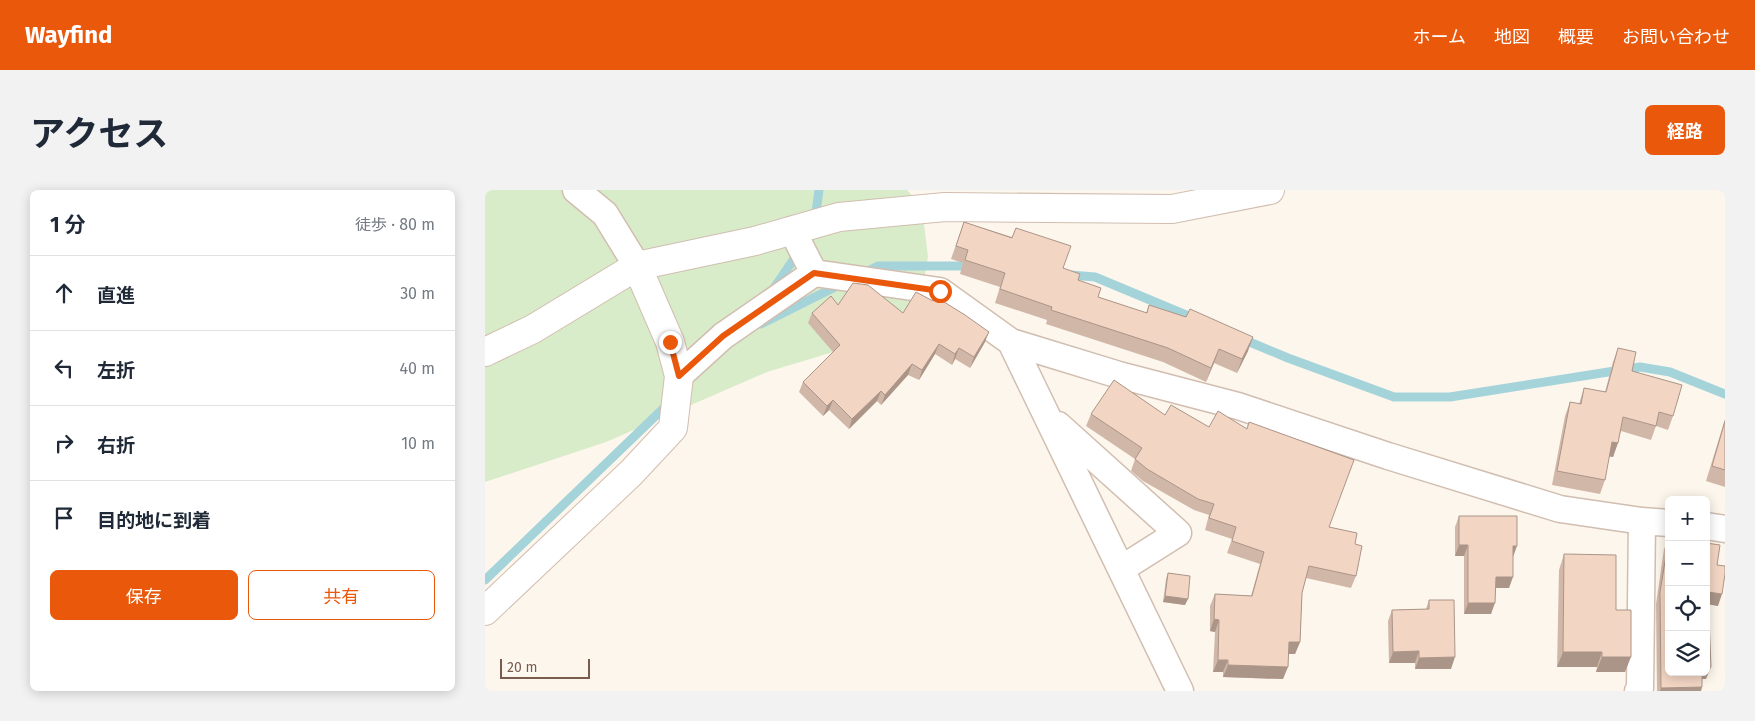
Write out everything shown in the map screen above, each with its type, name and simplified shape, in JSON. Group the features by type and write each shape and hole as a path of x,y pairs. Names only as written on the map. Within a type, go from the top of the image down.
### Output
{"street":[{"path":"485,611 631,473 673,428 679,376 670,342 637,266 605,214 576,190"},
{"path":"485,352 533,329 637,266 737,245 839,217 945,207 1171,209 1270,190"},
{"path":"792,230 814,273"},
{"path":"679,376 723,336 814,273 940,291 1011,342 1238,406 1388,456 1559,509 1642,521 1665,522"},
{"path":"1011,342 1180,691"},
{"path":"1047,415 1178,533 1121,568"},
{"path":"1638,691 1640,688 1642,521"},
{"path":"1710,527 1725,529"}],"green space":[{"path":"485,190 907,190 922,207 928,257 919,309 873,340 767,372 606,442 485,482"}],"building":[{"path":"964,222 1012,238 1016,228 1071,246 1063,268 1080,274 1078,280 1101,288 1098,297 1147,313 1149,305 1186,317 1190,309 1253,337 1242,359 1219,349 1211,368 1168,348 1051,310 1052,307 1000,289 1005,273 965,260 968,250 956,246"},
{"path":"853,283 868,285 903,313 916,292 933,301 936,297 989,332 974,357 959,348 955,354 939,344 922,370 912,364 885,395 881,391 852,419 833,400 827,406 803,382 840,345 812,313 831,296 838,305"},
{"path":"1618,348 1636,352 1632,371 1682,385 1673,416 1659,412 1656,426 1623,417 1618,443 1612,442 1605,480 1557,471 1570,402 1581,404 1584,388 1606,392"},
{"path":"1114,380 1165,415 1171,405 1209,427 1218,411 1247,429 1249,422 1354,460 1329,527 1357,533 1355,544 1362,546 1356,576 1309,566 1302,593 1300,642 1289,642 1288,667 1228,665 1228,660 1218,660 1219,620 1214,619 1215,594 1252,596 1264,552 1232,541 1236,527 1209,518 1214,504 1198,499 1147,469 1135,459 1142,448 1091,414"},
{"path":"1725,421 1725,470 1712,466"},
{"path":"1459,516 1517,516 1517,546 1513,546 1513,577 1496,577 1495,603 1468,603 1468,545 1459,545"},
{"path":"1710,544 1720,545 1717,565 1725,566 1722,594 1710,592"},
{"path":"1564,554 1616,555 1616,610 1631,610 1631,657 1602,657 1602,652 1563,652"},
{"path":"1665,561 1665,676 1702,676 1702,687 1661,688 1660,592"},
{"path":"1168,573 1190,576 1188,599 1165,596"},
{"path":"1429,600 1454,600 1455,657 1419,658 1419,651 1393,652 1392,610 1429,609"}],"waterway":[{"path":"815,219 819,190"},
{"path":"772,291 800,250"},
{"path":"864,273 878,266 975,266"},
{"path":"1070,275 1095,277 1198,320"},
{"path":"761,324 841,284"},
{"path":"1240,338 1288,358 1394,397 1450,397 1640,367 1670,372 1725,394"},
{"path":"485,580 669,403"}],"route":[{"path":"670,342 679,376 723,336 814,273 940,291"}]}
